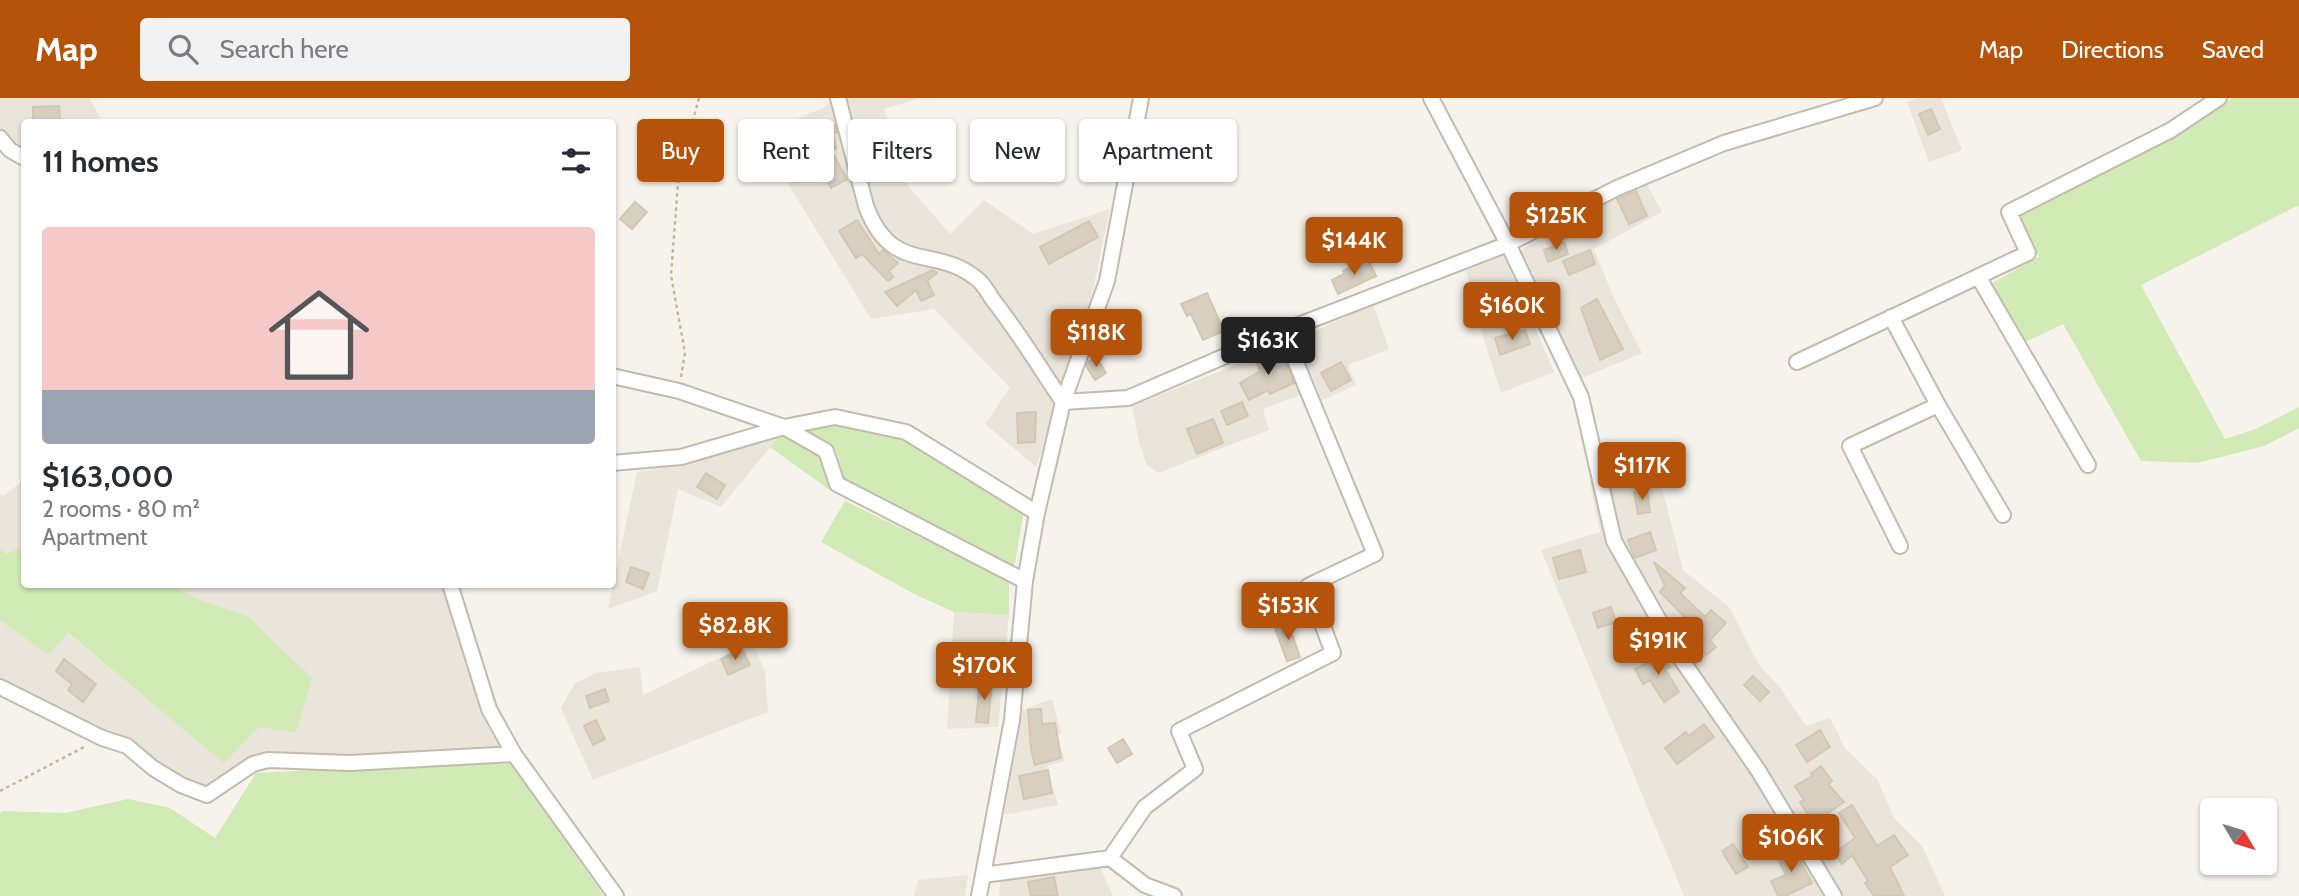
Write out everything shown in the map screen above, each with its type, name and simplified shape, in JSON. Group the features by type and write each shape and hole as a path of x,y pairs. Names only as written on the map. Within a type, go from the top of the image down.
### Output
{"street":[{"path":"838,98 872,222 891,244 902,252 960,268 979,280 1010,320 1063,402"},
{"path":"979,896 1012,720 1025,580 1037,513 1063,402 1107,281 1141,98"},
{"path":"1431,98 1508,244 1581,397 1614,541 1681,659 1758,770 1834,896"},
{"path":"1063,402 1128,398 1283,331 1508,244 1617,188 1724,143 1875,98"},
{"path":"1797,362 2028,253 2009,212 2171,130 2219,98"},
{"path":"0,138 10,150 21,156"},
{"path":"1979,278 2088,465"},
{"path":"1891,317 1938,405 2003,515"},
{"path":"1110,858 1145,807 1195,769 1179,731 1333,653 1308,586 1375,554 1283,331"},
{"path":"616,377 679,391 784,427 826,451 836,484 1025,580"},
{"path":"1900,546 1850,446 1938,405"},
{"path":"616,463 681,457 784,427 835,417 906,432 1037,513"},
{"path":"451,588 489,709 514,754 616,896"},
{"path":"0,687 102,738 127,746 153,768 181,785 207,795 253,764 268,760 350,763 514,754"},
{"path":"983,875 1110,858 1144,885 1174,896"}],"path":[{"path":"679,391 685,353 671,275 679,171 699,98"},
{"path":"0,791 102,738"}],"shaded area":[{"path":"0,98 89,98 101,119 21,119 21,162 0,146"},
{"path":"833,98 920,98 884,109 887,119 848,119 848,182 905,182 950,234 984,200 1033,234 1110,209 1086,322 1036,467 985,424 1010,388 934,309 871,319 787,182 834,182 834,119 796,119 825,107"},
{"path":"1918,98 1941,98 1962,150 1929,162 1907,102"},
{"path":"1646,182 1662,212 1594,249 1613,296 1642,353 1582,378 1519,251 1611,197"},
{"path":"1503,254 1554,372 1501,393 1466,270"},
{"path":"1373,304 1389,349 1348,365 1356,385 1322,400 1296,340"},
{"path":"1284,346 1303,394 1263,409 1269,430 1158,473 1147,465 1140,446 1132,406"},
{"path":"780,435 721,507 678,489 657,591 608,609 612,588 616,588 616,571 637,472 683,464"},
{"path":"1655,460 1683,570 1730,608 1759,665 1779,686 1806,726 1830,718 1845,748 1877,779 1894,818 1922,846 1945,896 1684,896 1541,550 1600,532 1590,482"},
{"path":"21,482 21,547 7,554 0,549 0,494 3,496"},
{"path":"176,588 445,588 481,713 503,750 267,758 207,793 0,686 0,620 48,655 67,633 224,762 259,727 247,616 208,603"},
{"path":"954,612 1009,615 998,727 947,729"},
{"path":"752,642 765,671 768,712 593,780 561,708 575,683 596,673 640,667 643,695"},
{"path":"1052,699 1061,733 1057,734 1065,761 1047,766 1058,805 1004,815 1022,710"},
{"path":"1098,863 1113,896 999,896 1001,877"},
{"path":"968,875 965,896 914,896 918,880"}],"green space":[{"path":"2232,98 2299,98 2299,207 2141,285 2225,439 2256,429 2299,407 2299,428 2264,446 2197,463 2141,461 2063,324 2023,343 1992,283 2039,257 2020,216 2176,134"},
{"path":"834,423 901,438 1024,510 1014,569 845,483 836,450 804,431"},
{"path":"780,435 820,454 831,491 770,447"},
{"path":"845,501 1009,580 1009,615 954,612 914,594 821,542"},
{"path":"21,547 21,588 176,588 208,603 247,616 312,678 296,732 259,727 224,763 68,633 48,655 0,620 0,549 7,554"},
{"path":"427,764 512,764 604,896 0,896 0,813 3,811 65,813 128,799 170,808 215,838 256,773"}],"building":[{"path":"59,106 60,119 33,119 33,107"},
{"path":"1931,109 1940,129 1928,135 1919,114"},
{"path":"834,155 847,179 831,188 828,182 834,182"},
{"path":"1636,191 1647,216 1629,224 1617,199"},
{"path":"635,202 647,212 632,229 620,219"},
{"path":"1529,206 1535,218 1519,227 1512,215"},
{"path":"857,220 879,254 883,250 898,263 889,271 893,277 888,281 862,254 856,258 839,231"},
{"path":"1089,221 1098,237 1049,264 1040,247"},
{"path":"1564,242 1568,254 1548,262 1544,250"},
{"path":"1590,250 1595,264 1569,275 1563,261"},
{"path":"1368,259 1376,276 1338,294 1332,280 1344,274 1343,271"},
{"path":"933,270 937,273 927,281 934,295 921,301 916,290 897,306 885,292"},
{"path":"1207,293 1224,331 1203,340 1191,314 1187,316 1181,304"},
{"path":"1597,299 1623,349 1600,360 1581,308"},
{"path":"1525,330 1530,344 1500,355 1495,338"},
{"path":"1282,353 1294,383 1270,394 1268,390 1249,400 1240,383 1260,371 1257,363"},
{"path":"1096,357 1106,373 1095,380 1086,366"},
{"path":"1341,362 1351,380 1331,391 1321,373"},
{"path":"1242,402 1248,416 1227,425 1221,411"},
{"path":"1036,412 1035,442 1018,443 1017,413"},
{"path":"1213,419 1223,443 1197,454 1187,429"},
{"path":"706,473 725,485 717,499 697,487"},
{"path":"1647,490 1650,512 1638,514 1634,492"},
{"path":"1650,532 1656,550 1635,558 1628,540"},
{"path":"1580,550 1586,572 1559,579 1553,558"},
{"path":"1654,562 1685,588 1680,593 1705,617 1711,610 1726,623 1710,640 1716,647 1706,655 1698,645 1706,639 1660,592 1665,586"},
{"path":"631,567 649,573 643,589 626,582"},
{"path":"1611,607 1616,622 1598,628 1593,613"},
{"path":"1288,623 1300,657 1287,661 1275,628"},
{"path":"742,649 750,665 728,675 721,659"},
{"path":"1663,655 1670,667 1665,669 1679,692 1664,702 1650,680 1643,684 1635,669"},
{"path":"64,659 96,684 83,702 68,690 72,684 56,671"},
{"path":"1753,676 1769,692 1760,701 1744,685"},
{"path":"980,680 992,681 988,723 976,722"},
{"path":"605,689 609,701 590,708 586,696"},
{"path":"1041,709 1042,724 1055,723 1061,758 1035,765 1028,710"},
{"path":"596,720 605,739 593,745 584,726"},
{"path":"1704,724 1714,737 1677,764 1665,748 1686,732 1689,736"},
{"path":"1820,730 1830,747 1807,762 1796,745"},
{"path":"1123,739 1132,754 1117,763 1108,748"},
{"path":"1821,766 1832,781 1828,784 1844,802 1813,823 1800,802 1804,800 1795,786 1812,776"},
{"path":"1048,770 1052,793 1024,799 1019,776"},
{"path":"1852,805 1877,846 1894,835 1908,855 1890,867 1904,896 1874,896 1852,855 1842,864 1834,853 1855,838 1839,813"},
{"path":"1733,844 1748,867 1736,874 1722,851"},
{"path":"1793,847 1812,883 1785,896 1778,896 1771,881 1786,875 1776,855"},
{"path":"1054,877 1058,896 1031,896 1028,882"}]}
